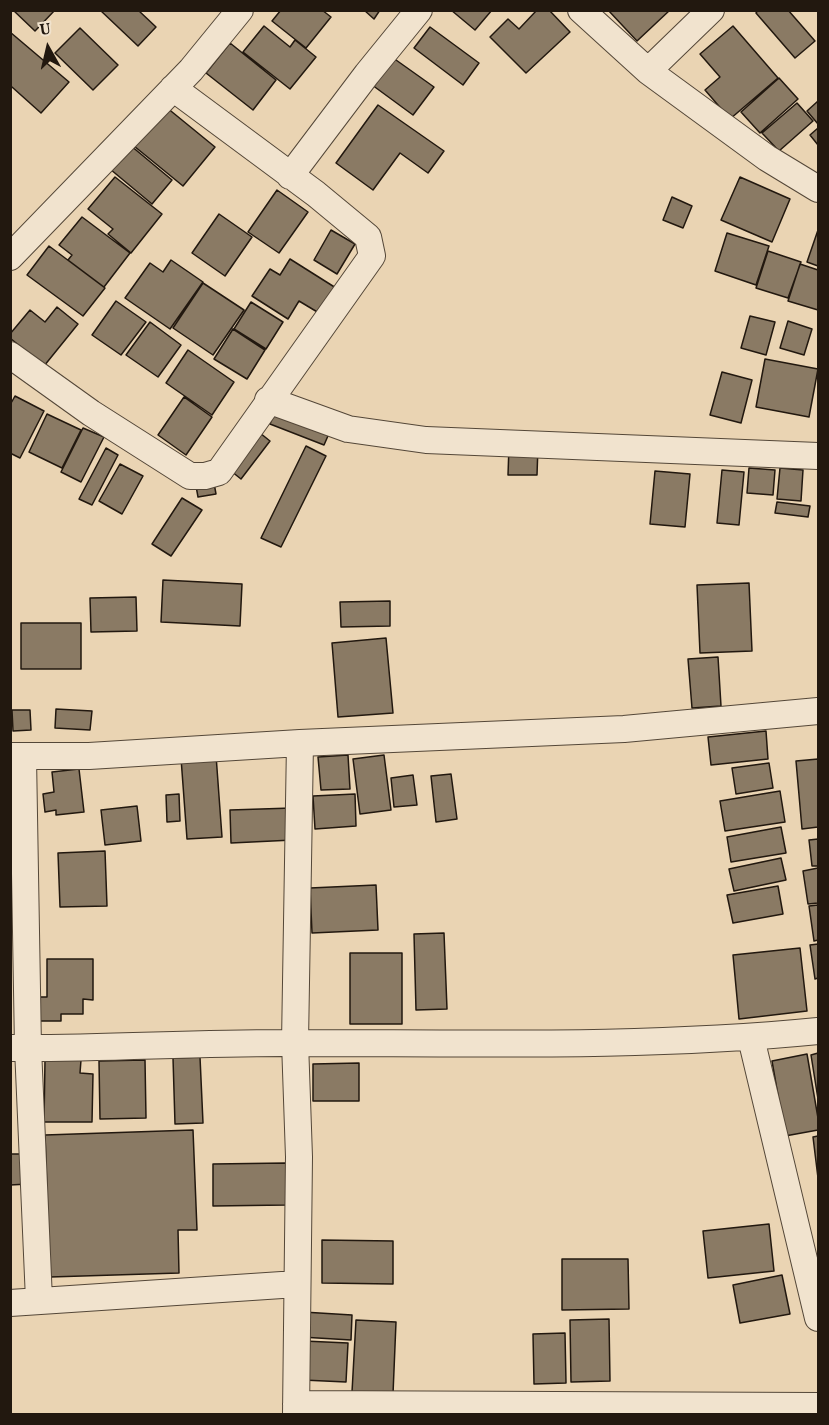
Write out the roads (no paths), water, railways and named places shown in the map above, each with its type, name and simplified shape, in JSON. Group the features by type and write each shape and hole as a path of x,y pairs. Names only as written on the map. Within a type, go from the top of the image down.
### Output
{"street":[{"path":"10,257 173,88 240,10"},
{"path":"290,176 419,10"},
{"path":"581,10 648,71 767,159 819,189"},
{"path":"648,71 711,10"},
{"path":"10,355 101,419 190,476 205,476 219,472 372,256 368,237 316,194 173,88"},
{"path":"268,400 348,429 426,440 819,456"},
{"path":"39,1300 19,1048 17,756 89,756 624,729 819,711"},
{"path":"300,744 295,1042 299,1157 296,1409 819,1406"},
{"path":"19,1048 295,1042 477,1045 751,1038 819,1031"},
{"path":"751,1038 819,1318"},
{"path":"10,1303 297,1284"}]}
